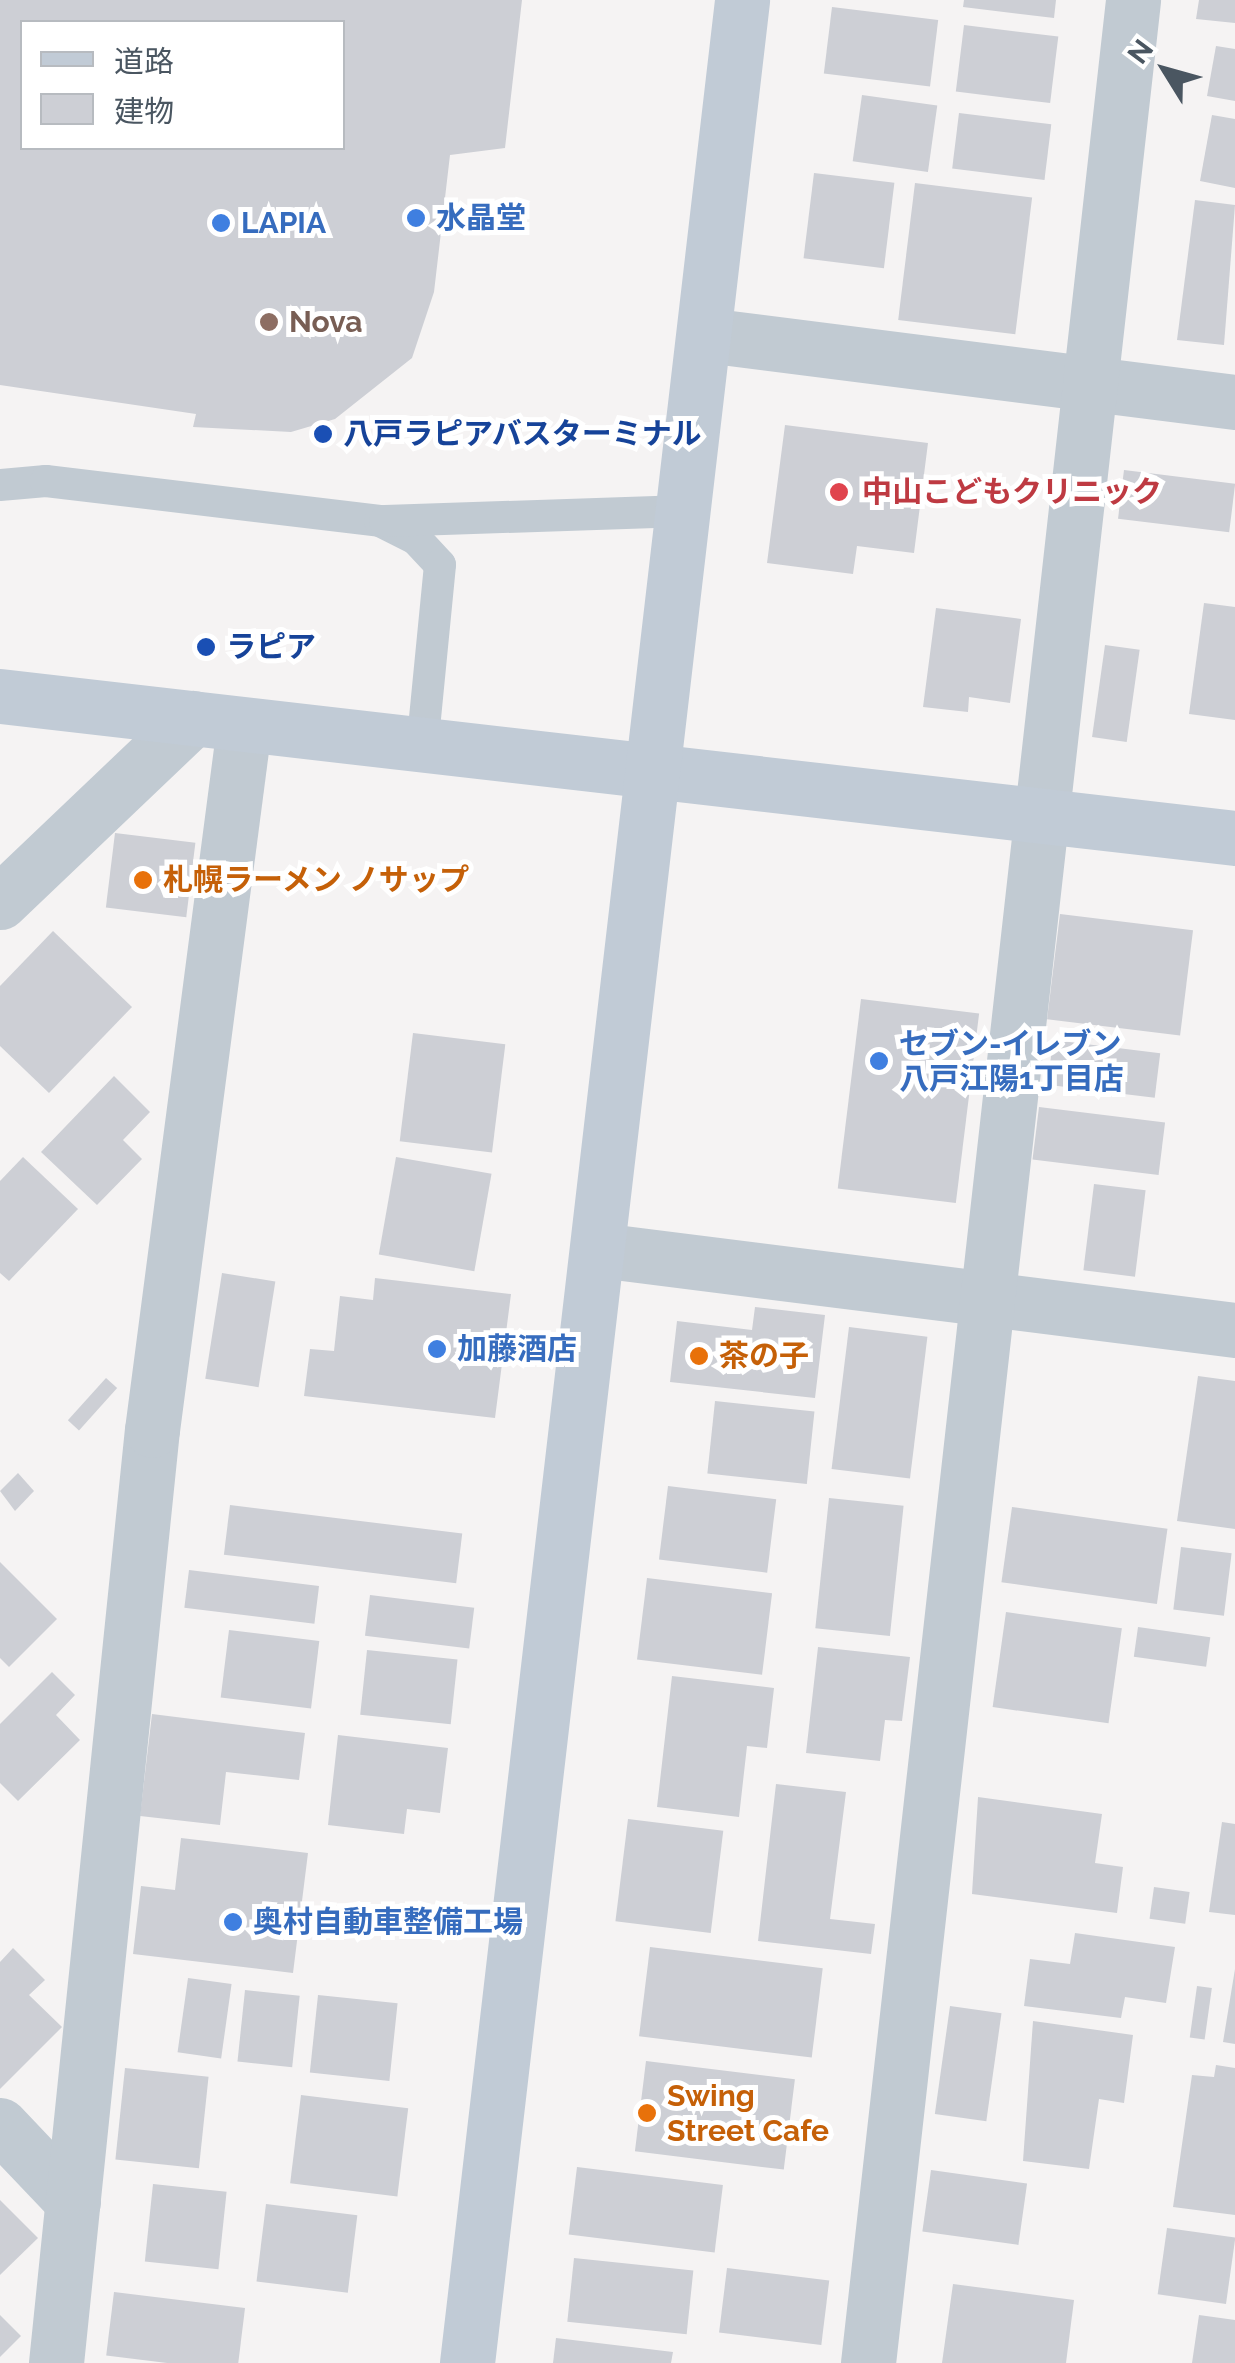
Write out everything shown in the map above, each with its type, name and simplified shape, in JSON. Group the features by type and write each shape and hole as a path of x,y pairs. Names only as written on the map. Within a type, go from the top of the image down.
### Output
{"street":[{"path":"467,2363 742,0"},
{"path":"868,2363 1094,386 1133,0"},
{"path":"706,335 1235,402"},
{"path":"0,696 653,775 1235,838"},
{"path":"0,902 218,722"},
{"path":"56,2363 152,1430 218,722"},
{"path":"599,1250 1235,1330"},
{"path":"0,2125 73,2202"}],"lane":[{"path":"0,485 46,481 380,521 685,511"},
{"path":"380,521 416,538 440,565 422,747"}],"building":[{"name":"LAPIA","path":"0,0 522,0 505,148 450,155 434,292 412,358 335,419 291,432 193,427 196,414 0,385"},
{"path":"964,0 1056,0 1054,18 963,7"},
{"path":"1199,0 1235,0 1235,23 1196,19"},
{"path":"832,7 938,20 930,87 824,74"},
{"path":"964,25 1058,37 1050,103 956,92"},
{"path":"1216,46 1235,49 1235,101 1207,96"},
{"path":"862,95 937,106 928,172 853,161"},
{"path":"959,113 1051,124 1044,180 952,169"},
{"path":"1212,115 1235,119 1235,188 1200,181"},
{"path":"814,173 894,183 884,268 804,258"},
{"path":"915,183 1032,197 1015,334 898,320"},
{"path":"1195,200 1235,205 1224,345 1177,340"},
{"path":"785,425 928,443 914,553 857,546 853,574 767,563"},
{"path":"1124,470 1235,484 1229,532 1118,519"},
{"path":"1204,603 1235,607 1235,720 1189,714"},
{"path":"936,608 1021,619 1010,703 969,697 968,712 923,707"},
{"path":"1105,645 1140,650 1127,742 1092,737"},
{"path":"115,833 195,843 186,917 106,907"},
{"path":"1060,914 1193,930 1180,1036 1047,1019"},
{"path":"53,931 132,1007 49,1093 0,1046 0,986"},
{"path":"861,999 979,1014 956,1203 838,1189"},
{"path":"413,1033 505,1044 492,1153 400,1141"},
{"path":"1053,1040 1160,1053 1155,1098 1048,1085"},
{"path":"114,1076 150,1112 123,1140 142,1159 97,1205 41,1152"},
{"path":"1039,1107 1165,1122 1159,1175 1033,1160"},
{"path":"23,1157 78,1209 9,1281 0,1273 0,1181"},
{"path":"396,1157 492,1174 474,1271 379,1254"},
{"path":"1094,1184 1146,1190 1135,1277 1083,1270"},
{"path":"222,1273 275,1281 259,1387 205,1379"},
{"path":"375,1278 511,1294 495,1418 304,1396 310,1349 334,1351 340,1296 373,1300"},
{"path":"755,1307 825,1315 815,1398 670,1382 677,1321 752,1330"},
{"path":"849,1327 927,1337 910,1479 832,1469"},
{"path":"1198,1376 1235,1381 1235,1529 1177,1521"},
{"path":"106,1378 117,1388 79,1430 68,1420"},
{"path":"715,1401 814,1411 807,1484 707,1474"},
{"path":"18,1473 34,1491 15,1511 0,1491"},
{"path":"668,1486 776,1499 767,1573 659,1559"},
{"path":"829,1498 904,1506 890,1636 815,1628"},
{"path":"230,1505 462,1534 456,1583 224,1555"},
{"path":"1012,1507 1167,1529 1157,1604 1001,1582"},
{"path":"1181,1547 1232,1553 1224,1616 1173,1610"},
{"path":"0,1562 57,1619 9,1667 0,1658"},
{"path":"189,1570 319,1586 314,1624 184,1608"},
{"path":"647,1578 772,1593 762,1675 637,1659"},
{"path":"370,1595 474,1608 469,1648 365,1636"},
{"path":"1006,1612 1122,1628 1109,1723 993,1707"},
{"path":"1138,1627 1210,1637 1206,1667 1134,1657"},
{"path":"229,1630 319,1641 311,1709 221,1697"},
{"path":"818,1647 910,1657 902,1721 885,1720 880,1761 806,1753"},
{"path":"367,1650 458,1660 451,1724 360,1715"},
{"path":"52,1672 75,1695 56,1715 80,1740 18,1801 0,1783 0,1724"},
{"path":"672,1676 774,1688 767,1748 747,1746 739,1817 657,1807"},
{"path":"152,1714 305,1733 299,1780 226,1772 220,1825 140,1816"},
{"path":"338,1735 448,1748 440,1813 407,1809 404,1834 328,1825"},
{"path":"776,1784 846,1792 830,1919 875,1924 871,1954 758,1941"},
{"path":"978,1797 1102,1814 1095,1863 1123,1867 1117,1913 972,1894"},
{"path":"628,1819 723,1831 711,1933 615,1921"},
{"path":"1222,1822 1235,1824 1235,1915 1209,1912"},
{"path":"181,1838 308,1853 293,1973 133,1954 141,1886 175,1890"},
{"path":"1154,1887 1190,1892 1185,1924 1150,1919"},
{"path":"1075,1933 1175,1947 1166,2003 1125,1997 1121,2018 1024,2006 1030,1959 1070,1964"},
{"path":"650,1947 823,1968 812,2058 639,2036"},
{"path":"13,1948 45,1980 29,1995 62,2027 0,2089 0,1962"},
{"path":"1235,1969 1235,2044 1223,2042"},
{"path":"188,1978 232,1984 221,2058 178,2052"},
{"path":"1197,1986 1212,1988 1205,2040 1190,2037"},
{"path":"245,1990 300,1996 292,2067 237,2062"},
{"path":"318,1995 398,2003 389,2081 310,2073"},
{"path":"950,2006 1001,2013 986,2121 935,2114"},
{"path":"1033,2021 1133,2035 1124,2103 1099,2099 1089,2169 1023,2161"},
{"path":"646,2061 795,2079 784,2170 635,2151"},
{"path":"1216,2065 1235,2068 1235,2215 1173,2207 1192,2075 1214,2077"},
{"path":"125,2068 209,2077 199,2168 115,2159"},
{"path":"301,2095 408,2108 397,2196 290,2183"},
{"path":"577,2167 723,2185 715,2252 569,2234"},
{"path":"931,2170 1027,2183 1018,2245 922,2231"},
{"path":"153,2184 227,2192 218,2269 145,2262"},
{"path":"0,2200 38,2238 0,2275"},
{"path":"266,2204 357,2215 348,2293 256,2281"},
{"path":"1167,2228 1235,2238 1226,2304 1158,2294"},
{"path":"574,2258 693,2271 687,2334 567,2322"},
{"path":"727,2268 829,2281 821,2345 719,2333"},
{"path":"953,2284 1074,2300 1066,2363 942,2363"},
{"path":"114,2292 245,2308 238,2363 167,2363 106,2356"},
{"path":"0,2315 21,2336 0,2357"},
{"path":"1199,2315 1235,2320 1235,2363 1192,2363"},
{"path":"556,2338 673,2352 671,2363 553,2363"}],"place":[{"name":"水晶堂","path":"416,218"},
{"name":"LAPIA","path":"221,223"},
{"name":"Nova","path":"269,322"},
{"name":"八戸ラピアバスターミナル","path":"323,434"},
{"name":"中山こどもクリニック","path":"839,492"},
{"name":"ラピア","path":"206,647"},
{"name":"札幌ラーメン ノサップ","path":"143,880"},
{"name":"セブン-イレブン 八戸江陽1丁目店","path":"879,1061"},
{"name":"加藤酒店","path":"437,1349"},
{"name":"茶の子","path":"699,1356"},
{"name":"奥村自動車整備工場","path":"233,1922"},
{"name":"Swing Street Cafe","path":"647,2113"}]}
